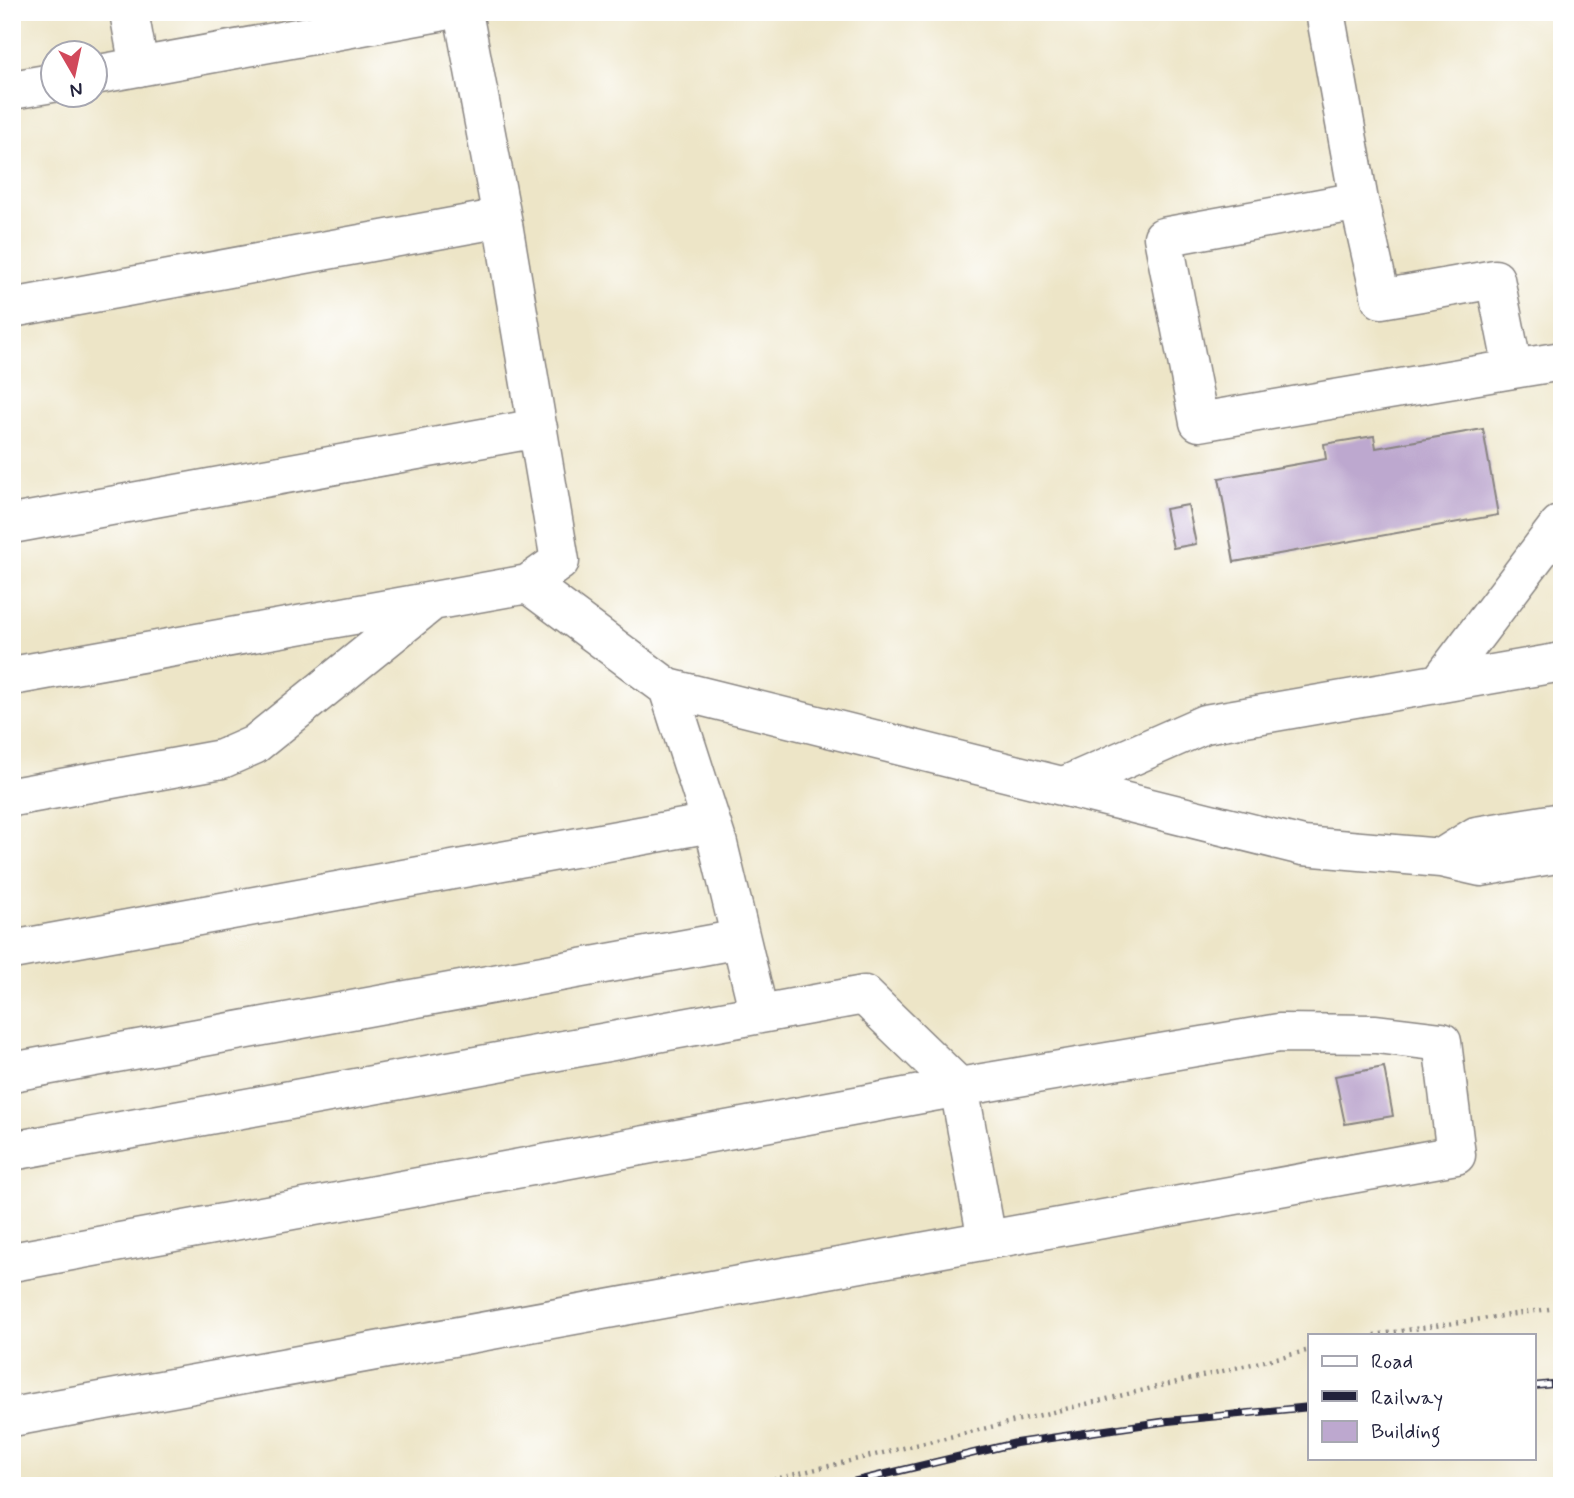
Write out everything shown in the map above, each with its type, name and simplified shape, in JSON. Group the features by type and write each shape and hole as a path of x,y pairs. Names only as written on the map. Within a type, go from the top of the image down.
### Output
{"lane":[{"path":"129,12 139,67"},
{"path":"108,73 439,12"},
{"path":"12,676 528,584 560,561 502,218 463,12"},
{"path":"1325,12 1359,201 1381,299 1495,279 1513,369"},
{"path":"12,90 38,85"},
{"path":"1359,201 1163,237 1199,422 1562,360"},
{"path":"12,308 502,218"},
{"path":"12,524 538,428"},
{"path":"1440,682 1559,525 1562,525"},
{"path":"528,584 668,688 1303,846 1441,858 1481,867 1562,853"},
{"path":"12,797 222,759 254,745 433,601"},
{"path":"1063,786 1205,724 1562,662"},
{"path":"668,688 710,823 759,1014"},
{"path":"1441,858 1476,836 1562,822"},
{"path":"12,950 710,823"},
{"path":"12,1072 740,939"},
{"path":"12,1151 864,995 958,1087 987,1240"},
{"path":"12,1262 958,1087 1279,1033 1376,1034 1442,1042 1456,1155 12,1417"}],"path":[{"path":"1381,1334 1562,1307"},
{"path":"746,1486 1308,1350"}],"building":[{"path":"1483,429 1498,515 1234,562 1219,478 1326,459 1324,444 1374,436 1376,448"},
{"path":"1188,505 1196,544 1173,548 1165,509"},
{"path":"1384,1067 1393,1116 1345,1124 1335,1076"}],"railway":[{"path":"1536,1386 1562,1383"},
{"path":"836,1486 1016,1443 1168,1421 1308,1407"}]}
